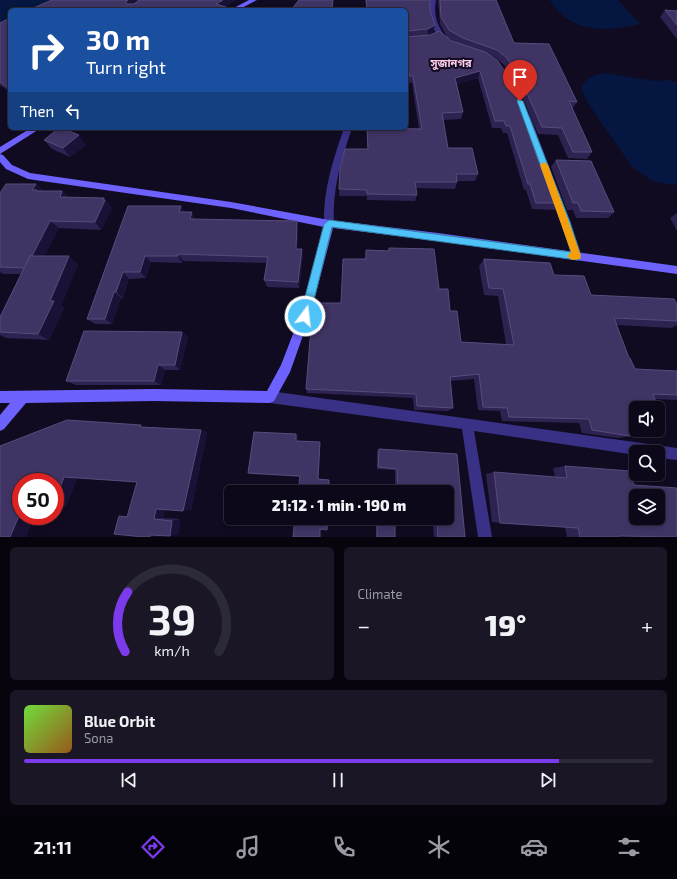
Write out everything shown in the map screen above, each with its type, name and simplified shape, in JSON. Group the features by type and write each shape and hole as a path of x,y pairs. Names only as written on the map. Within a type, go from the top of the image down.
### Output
{"main road":[{"path":"237,8 254,0"},
{"path":"0,151 34,130"},
{"path":"0,157 9,167 28,176 231,205 329,224 576,252 677,270"},
{"path":"0,397 22,398 154,395 270,397 286,368 303,323 329,224"},
{"path":"0,426 22,398"}],"street":[{"path":"433,0 433,18 436,35 453,46"},
{"path":"522,108 576,252"},
{"path":"329,224 327,206 330,189 347,130"},
{"path":"270,397 352,406 677,454"},
{"path":"467,424 485,537"}],"water":[{"path":"0,0 54,0 39,8 8,8 8,24 0,28"},
{"path":"550,0 618,0 640,24 615,28 590,28 579,25 568,19"},
{"path":"605,73 655,81 668,80 677,82 677,185 654,182 632,167 586,100 581,87 583,84 591,77"}],"building":[{"path":"52,0 128,0 126,4 134,4 139,0 223,0 216,4 229,8 34,8"},
{"path":"299,0 333,0 332,8 293,8"},
{"path":"366,0 430,0 430,11 435,25 428,29 408,31 408,8 367,8"},
{"path":"440,0 496,0 514,43 549,44 577,102 569,101 592,152 573,152 562,128 542,127 525,89 507,58 497,50 463,38 449,30 441,17"},
{"path":"665,10 677,11 677,25"},
{"path":"8,19 8,88 0,82 0,23"},
{"path":"439,31 452,41 485,52 497,60 509,77 518,97 530,127 527,127 538,160 543,160 560,203 536,203 530,184 528,184 510,126 506,126 504,121 495,121 480,71 455,78 463,112 442,113 448,148 472,148 478,174 456,174 457,182 415,182 417,195 367,194 367,190 339,189 340,169 345,149 368,149 367,130 422,129 413,76 409,76 408,37 430,35"},
{"path":"56,130 66,130 79,135 63,148 44,140"},
{"path":"556,160 591,161 614,212 581,211 578,203 573,203"},
{"path":"6,184 36,184 32,190 62,191 60,197 104,198 103,200 105,200 95,222 50,221 32,256 30,256 25,268 0,267 0,193"},
{"path":"128,206 181,206 179,212 192,212 190,219 297,221 296,249 302,249 298,282 264,280 268,257 178,254 178,256 145,256 140,272 123,272 116,292 114,292 105,319 87,319"},
{"path":"389,248 434,249 439,289 448,289 450,311 457,311 461,342 514,345 503,289 489,288 484,259 550,263 554,275 584,276 591,295 674,299 677,304 677,321 614,318 629,358 635,369 677,371 677,395 653,394 656,401 629,401 629,436 592,430 589,419 509,417 507,408 483,407 479,374 450,377 453,408 417,406 416,394 306,389 313,303 341,303 343,259 366,259 366,250 389,251"},
{"path":"30,256 69,256 50,301 54,301 38,334 0,332 0,317"},
{"path":"84,331 182,332 175,365 158,365 154,381 66,381"},
{"path":"67,420 141,425 140,427 201,430 183,511 156,509 154,519 172,521 170,536 150,535 150,537 143,537 114,534 119,516 127,517 137,482 64,477 64,473 12,473 12,525 15,525 10,537 0,537 0,446"},
{"path":"254,432 296,434 296,441 320,442 318,479 329,480 329,485 299,485 300,476 248,473"},
{"path":"379,449 457,454 465,537 438,537 437,525 454,525 454,485 398,485 397,469 378,467"},
{"path":"565,466 629,471 629,481 633,481 634,485 677,488 677,537 580,537 578,528 500,523 494,472 567,478"},
{"path":"294,525 327,525 327,530 320,529 320,537 293,537"},
{"path":"377,525 395,525 395,537 377,537"}],"slow traffic":[{"path":"544,165 566,222 577,256 572,256"}],"district":[{"name":"সুজানগর","path":"451,62"}],"route":[{"path":"305,316 329,224 577,256 566,222 520,101"}]}
